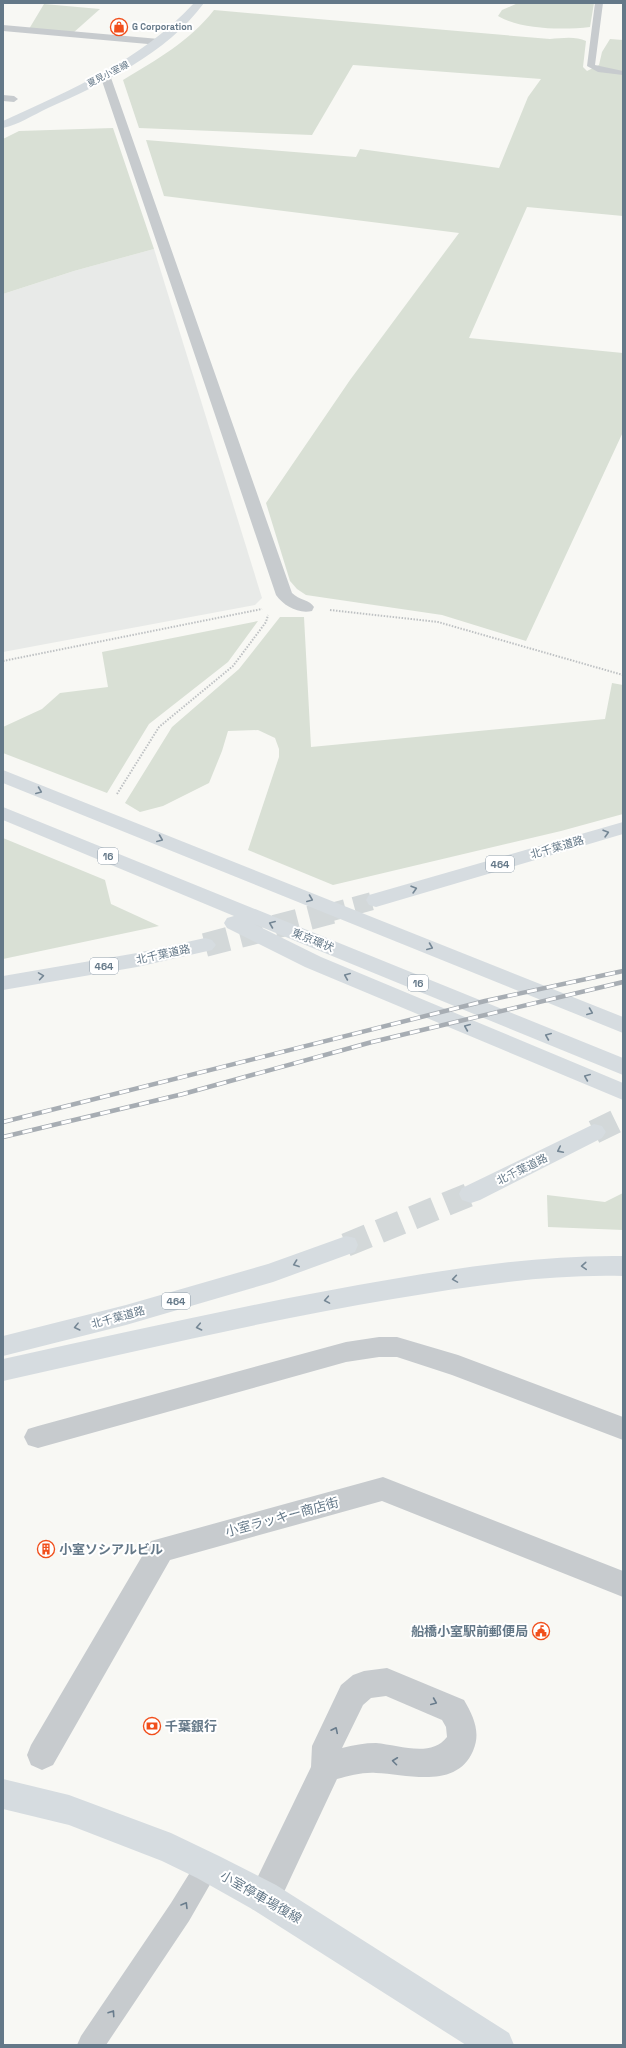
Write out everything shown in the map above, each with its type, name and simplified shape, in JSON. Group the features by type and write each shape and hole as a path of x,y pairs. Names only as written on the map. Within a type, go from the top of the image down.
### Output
{"main road":[{"name":"夏見小室線","path":"6,122 105,76 138,58 182,22 199,3"},
{"path":"3,776 623,1025"},
{"path":"3,812 68,839 204,902 313,962 623,1092"},
{"name":"北千葉道路","path":"376,900 623,828"},
{"name":"東京環状","path":"204,902 437,990 623,1067"},
{"name":"北千葉道路","path":"3,983 137,960 205,945"},
{"name":"北千葉道路","path":"471,1194 594,1132"},
{"name":"北千葉道路","path":"3,1346 126,1315 273,1272 346,1245"},
{"path":"3,1370 292,1306 396,1288 502,1272 598,1265 623,1266"},
{"name":"小室停車場復線","path":"3,1794 70,1810 171,1849 208,1867 264,1896 497,2045"}],"street":[{"path":"3,28 159,42"},
{"path":"105,76 284,595 292,603 306,607"},
{"path":"38,1437 346,1352 379,1347 397,1347 458,1366 623,1429"},
{"name":"小室ラッキー商店街","path":"42,1755 161,1550 383,1489 623,1584"},
{"path":"264,1896 326,1768"}],"lane":[{"path":"600,3 591,66 601,70 623,73"},
{"path":"3,98 14,100"},
{"path":"90,2045 180,1912 208,1867"}],"path":[{"path":"3,661 292,603"},
{"path":"117,794 159,727 233,666 266,622 271,607"},
{"path":"306,607 438,622 623,675"}],"shaded area":[{"path":"518,3 594,3 590,27 556,29 518,24 507,21 498,16 502,10"},
{"path":"44,4 100,9 73,33 29,29"},
{"path":"214,10 550,39 578,38 586,41 583,67 587,71 599,65 602,52 610,39 623,40 623,216 527,207 469,338 623,353 623,432 526,641 442,615 306,595 297,589 290,581 266,503 350,380 459,233 164,196 146,140 356,157 360,149 499,168 528,97 541,79 353,65 312,135 139,128 123,80 172,49 205,21"},
{"path":"113,128 154,249 74,271 3,294 3,139 19,131"},
{"path":"154,249 262,598 255,605 3,652 3,294 74,271"},
{"path":"280,617 304,617 311,747 605,719 612,683 623,685 623,814 561,831 333,885 248,850 279,757 279,749 275,738 258,730 228,731 222,751 209,783 163,806 140,812 125,803 172,727 239,669"},
{"path":"258,621 228,662 149,724 107,793 3,753 3,727 42,709 60,693 108,687 102,652"},
{"path":"3,838 105,880 111,904 159,926 3,959"},
{"path":"623,1193 623,1230 548,1227 547,1195 605,1202"}],"tunnel":[{"path":"328,913 376,900"},
{"path":"205,945 332,912"},
{"path":"594,1132 623,1118"},
{"path":"346,1245 471,1194"}],"railway":[{"path":"3,1122 485,1001 623,971"},
{"path":"3,1137 183,1094 372,1042 623,982"}],"place":[{"name":"G Corporation","path":"119,27"},
{"name":"小室ソシアルビル","path":"46,1549"},
{"name":"船橋小室駅前郵便局","path":"541,1631"},
{"name":"千葉銀行","path":"152,1726"}]}
